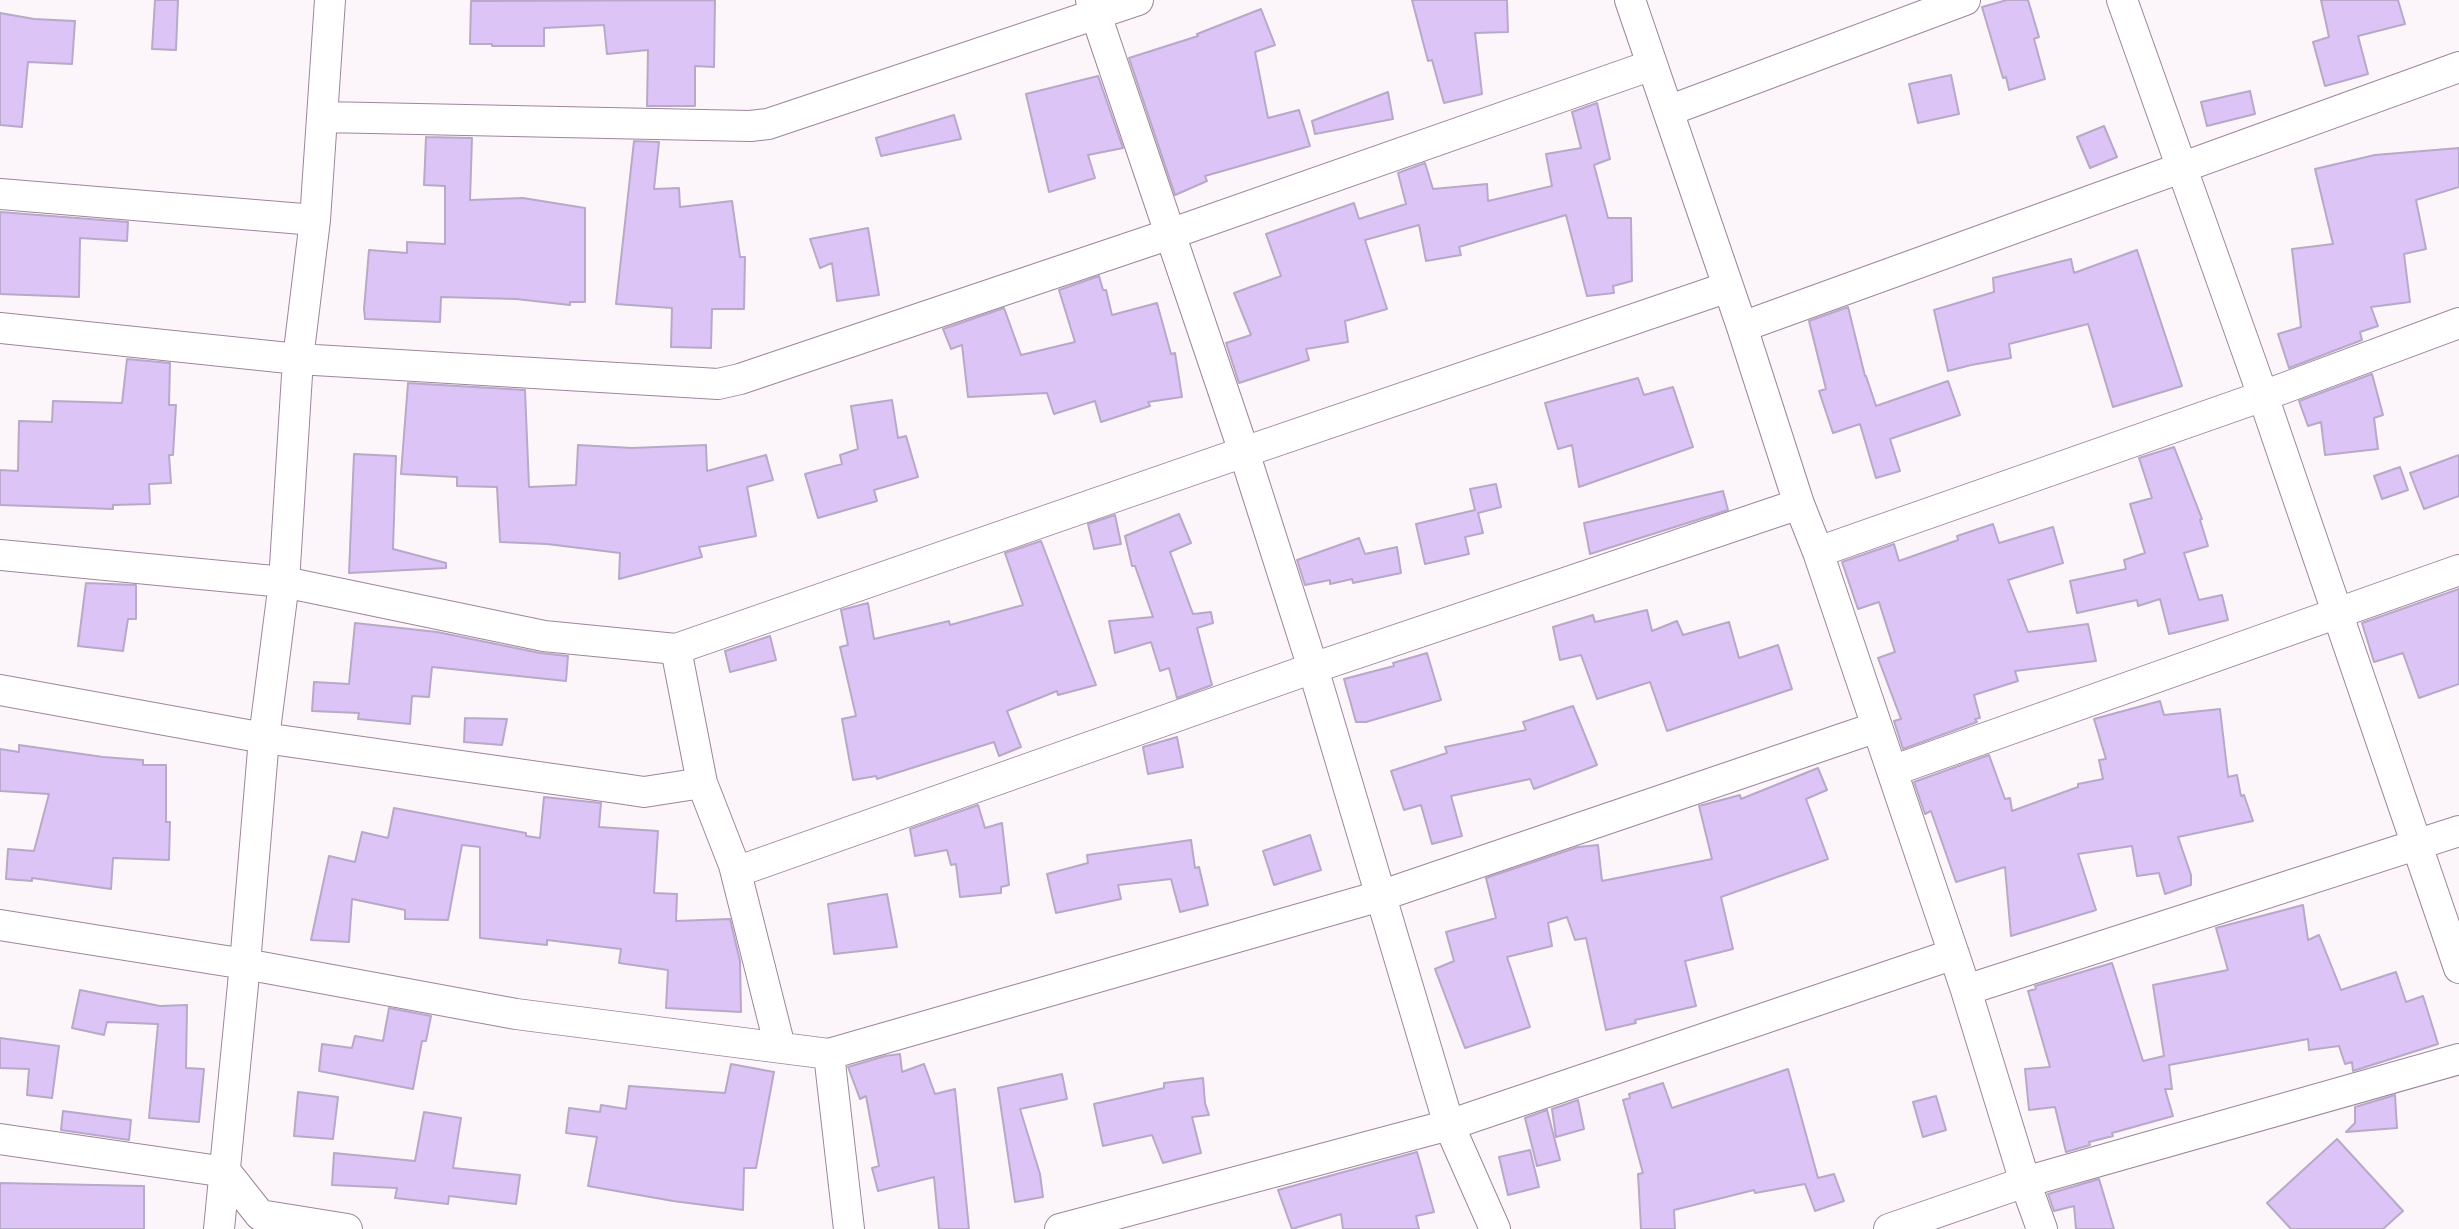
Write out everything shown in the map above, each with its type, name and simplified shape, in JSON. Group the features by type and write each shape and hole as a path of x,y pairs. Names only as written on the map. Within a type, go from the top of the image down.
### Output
{"street":[{"path":"219,1229 264,738 284,582 298,359 315,220 330,0"},
{"path":"323,117 736,126 768,124 786,120 1094,7 1138,0"},
{"path":"1630,0 1954,954 2042,1229"},
{"path":"1668,111 1965,0"},
{"path":"2122,0 2263,396 2459,968"},
{"path":"1094,7 1244,452 1313,667 1449,1125 1495,1229"},
{"path":"0,328 298,359 718,384 740,379 1170,234 1652,65"},
{"path":"1741,327 2459,67"},
{"path":"0,194 315,220"},
{"path":"0,555 284,582 544,636 676,649 1728,287"},
{"path":"1818,552 2263,396 2459,323"},
{"path":"736,872 1313,667 1799,504"},
{"path":"1892,771 2459,570"},
{"path":"676,649 702,783 736,872 780,1047"},
{"path":"0,690 264,738 644,792 702,783"},
{"path":"0,925 245,964 516,1014 830,1054 1380,896 1877,727"},
{"path":"1966,990 2459,831"},
{"path":"1060,1229 1449,1125 1954,954"},
{"path":"830,1054 849,1229"},
{"path":"1889,1229 2025,1182 2459,1059"},
{"path":"0,1139 226,1172 260,1215 346,1229"}],"building":[{"path":"155,0 178,0 176,50 152,49"},
{"path":"715,0 714,67 695,66 695,106 647,106 648,50 607,54 604,25 544,28 544,46 470,44 471,1"},
{"path":"1412,0 1507,0 1508,32 1475,33 1482,94 1444,103 1432,60 1428,61"},
{"path":"2007,0 2028,0 2039,37 2034,39 2045,79 2009,90 1982,7"},
{"path":"2321,0 2398,0 2405,24 2358,36 2368,74 2325,86 2313,42 2329,37"},
{"path":"1261,9 1275,45 1255,52 1268,118 1299,110 1310,146 1205,176 1207,181 1175,195 1129,58 1198,36 1197,34"},
{"path":"0,13 34,19 75,21 72,64 28,62 22,127 0,125"},
{"path":"1951,75 1959,114 1918,123 1909,84"},
{"path":"1098,76 1123,148 1088,155 1095,178 1049,192 1026,94"},
{"path":"2250,91 2255,114 2207,126 2201,102"},
{"path":"1388,92 1393,119 1315,134 1312,121"},
{"path":"1597,103 1610,159 1594,165 1608,218 1631,218 1632,281 1613,286 1614,293 1587,296 1566,215 1459,247 1461,255 1426,261 1419,225 1365,240 1387,309 1345,321 1348,342 1306,349 1309,360 1239,383 1226,343 1251,335 1234,293 1281,276 1266,234 1354,203 1359,219 1406,204 1398,173 1425,163 1433,189 1487,184 1488,201 1552,186 1546,154 1581,148 1572,112"},
{"path":"954,115 961,139 881,156 876,138"},
{"path":"2104,126 2117,157 2090,168 2077,137"},
{"path":"426,137 472,138 470,200 523,198 585,208 585,302 570,302 570,305 516,299 441,297 440,322 365,319 369,250 407,253 407,242 445,244 445,186 424,185"},
{"path":"634,141 659,142 654,189 679,188 680,207 732,201 740,257 745,257 744,309 712,309 711,348 671,347 672,308 616,304"},
{"path":"2459,148 2459,187 2416,200 2426,249 2404,254 2410,302 2371,307 2378,326 2360,332 2362,340 2289,368 2278,334 2301,327 2292,249 2333,244 2315,169 2375,155"},
{"path":"0,212 128,222 127,241 80,238 79,297 0,294"},
{"path":"868,228 879,295 837,301 832,263 820,268 810,239"},
{"path":"2137,250 2182,386 2113,407 2088,324 2009,344 2011,358 1948,371 1934,310 1994,292 1993,278 2071,259 2074,273"},
{"path":"1099,276 1103,290 1106,290 1112,315 1157,303 1171,354 1175,353 1182,397 1148,402 1150,406 1101,422 1095,401 1054,414 1047,393 968,397 962,345 951,349 943,329 1004,308 1021,355 1075,342 1059,290"},
{"path":"1848,307 1865,376 1876,406 1948,381 1960,415 1890,439 1900,471 1876,478 1860,424 1833,433 1819,391 1826,389 1809,321"},
{"path":"127,359 170,363 169,405 176,405 173,455 169,455 171,483 149,484 150,504 113,505 113,509 0,505 0,470 18,471 19,421 52,422 53,401 122,403"},
{"path":"2372,374 2383,415 2374,418 2378,449 2325,455 2321,422 2308,426 2299,401"},
{"path":"1638,378 1644,395 1673,387 1693,447 1579,487 1572,445 1558,449 1545,403"},
{"path":"408,383 525,390 529,487 576,485 578,445 632,448 706,445 707,471 766,455 773,480 747,487 756,536 699,547 702,557 619,579 620,553 547,544 500,542 497,487 457,486 457,477 401,474"},
{"path":"892,400 898,438 906,436 918,477 874,490 877,501 818,518 805,474 842,464 840,455 858,449 851,406"},
{"path":"2174,447 2202,519 2200,520 2208,546 2184,553 2199,600 2222,595 2228,620 2169,634 2160,599 2138,606 2137,600 2077,613 2070,581 2126,569 2124,560 2145,553 2130,504 2152,498 2139,458"},
{"path":"354,454 396,456 393,549 446,563 446,568 349,573"},
{"path":"2459,455 2459,496 2424,509 2410,473"},
{"path":"2400,467 2408,490 2382,499 2374,476"},
{"path":"1496,484 1501,507 1478,513 1483,533 1465,537 1469,554 1425,564 1416,524 1475,510 1470,489"},
{"path":"1723,491 1728,510 1590,554 1584,523"},
{"path":"1179,514 1191,543 1170,552 1193,614 1211,612 1213,623 1197,628 1212,685 1177,698 1169,668 1160,671 1151,642 1115,653 1109,621 1153,617 1135,566 1132,566 1125,536"},
{"path":"1115,515 1121,544 1094,549 1088,524"},
{"path":"1993,524 1999,543 2053,527 2063,563 2008,580 2028,632 2088,624 2096,661 2015,671 2018,681 1974,695 1980,718 1975,719 1977,722 1903,749 1894,721 1901,719 1878,658 1895,652 1879,602 1858,609 1842,562 1894,544 1899,561"},
{"path":"1359,538 1365,554 1397,547 1401,573 1353,583 1352,579 1330,584 1330,580 1305,585 1297,560"},
{"path":"1041,541 1096,685 1058,695 1057,691 1007,711 1021,747 999,756 994,742 877,779 876,776 853,780 842,719 856,716 840,647 848,645 841,610 868,603 874,639 949,621 950,625 1023,605 1005,553"},
{"path":"86,583 136,585 136,619 128,619 123,651 78,646"},
{"path":"2459,589 2459,684 2419,698 2403,653 2374,662 2362,623"},
{"path":"1647,610 1652,631 1677,621 1683,635 1729,622 1739,658 1778,645 1792,689 1667,731 1650,682 1597,699 1581,655 1560,660 1553,627 1593,615 1595,622"},
{"path":"355,623 437,632 568,656 566,681 432,667 429,697 412,696 410,724 358,719 359,713 312,711 314,682 349,684"},
{"path":"770,636 776,660 730,672 725,651"},
{"path":"1427,653 1441,700 1366,722 1356,722 1344,679 1394,666 1393,663"},
{"path":"2160,701 2164,715 2220,709 2228,777 2237,775 2241,796 2244,795 2253,821 2178,837 2191,875 2191,885 2165,894 2159,873 2137,876 2132,846 2078,854 2096,910 2011,936 2005,867 1956,882 1931,811 1925,814 1914,782 1989,755 2005,799 2010,798 2012,811 2078,787 2078,784 2103,779 2099,760 2106,759 2094,719"},
{"path":"1573,706 1597,765 1534,789 1530,779 1451,796 1462,836 1432,844 1421,805 1404,810 1391,771 1447,753 1445,747 1526,730 1523,722"},
{"path":"465,718 507,719 502,745 464,742"},
{"path":"1177,737 1183,767 1148,774 1143,747"},
{"path":"19,745 143,760 143,765 166,765 166,822 170,822 169,860 113,858 111,889 32,878 32,881 6,879 8,849 34,851 49,794 0,791 0,749 19,752"},
{"path":"1818,768 1827,790 1806,799 1828,859 1721,897 1733,949 1685,961 1696,1006 1635,1020 1636,1023 1606,1030 1586,938 1575,940 1567,917 1548,923 1552,946 1507,957 1530,1027 1465,1048 1435,969 1454,961 1446,932 1496,918 1486,878 1578,847 1598,845 1602,881 1712,859 1699,806 1740,795 1741,799"},
{"path":"544,797 601,803 599,827 658,831 654,893 677,894 676,921 730,919 740,961 741,1012 666,1008 668,970 619,963 621,949 547,940 547,945 480,938 480,847 462,845 448,920 405,919 405,910 352,899 349,942 311,940 329,856 355,862 362,832 388,838 394,808 540,838"},
{"path":"978,805 985,828 1002,823 1009,885 1001,887 1001,893 960,897 956,864 951,865 947,850 915,856 910,829"},
{"path":"1310,835 1321,870 1274,885 1263,851"},
{"path":"1191,840 1195,868 1199,867 1208,905 1180,912 1171,879 1118,885 1121,899 1056,913 1047,874 1088,863 1087,855"},
{"path":"887,894 897,947 834,954 828,904"},
{"path":"2303,905 2308,940 2319,935 2341,990 2396,972 2406,1002 2423,996 2438,1044 2353,1071 2352,1062 2345,1064 2339,1046 2309,1050 2308,1039 2169,1065 2172,1089 2165,1089 2173,1116 2112,1133 2113,1136 2066,1152 2055,1107 2029,1110 2025,1069 2050,1067 2028,991 2036,989 2035,986 2112,963 2143,1061 2164,1056 2153,985 2228,970 2216,928"},
{"path":"80,990 160,1006 187,1005 186,1068 204,1069 199,1122 149,1118 158,1024 107,1022 104,1035 72,1028"},
{"path":"389,1008 431,1016 426,1041 422,1041 413,1089 319,1071 322,1044 352,1048 355,1036 383,1041"},
{"path":"0,1038 59,1046 52,1098 27,1095 29,1069 0,1068"},
{"path":"900,1054 902,1072 924,1064 935,1094 955,1089 969,1229 939,1229 934,1177 878,1191 872,1168 879,1166 866,1096 860,1099 848,1067"},
{"path":"731,1064 774,1072 756,1168 744,1168 743,1210 588,1186 597,1137 566,1133 569,1108 600,1112 601,1105 626,1109 629,1086 725,1093"},
{"path":"1788,1069 1818,1178 1834,1174 1844,1201 1815,1211 1805,1184 1755,1193 1754,1190 1674,1210 1675,1229 1641,1229 1638,1174 1643,1173 1623,1100 1630,1098 1629,1094 1663,1083 1672,1108"},
{"path":"1062,1074 1067,1099 1020,1109 1040,1174 1043,1197 1015,1202 998,1088"},
{"path":"1203,1078 1209,1115 1192,1117 1201,1153 1163,1163 1152,1135 1103,1146 1094,1104 1164,1088 1164,1083"},
{"path":"298,1092 338,1097 333,1139 294,1136"},
{"path":"2395,1095 2397,1128 2346,1132 2355,1123 2355,1107"},
{"path":"1936,1096 1946,1130 1923,1137 1913,1102"},
{"path":"1578,1100 1584,1129 1556,1137 1552,1109"},
{"path":"1547,1110 1560,1160 1537,1166 1525,1118"},
{"path":"63,1111 131,1120 129,1140 61,1130"},
{"path":"424,1112 461,1118 453,1168 520,1175 516,1204 449,1196 448,1204 395,1198 397,1188 332,1185 334,1153 415,1161"},
{"path":"2337,1139 2403,1211 2383,1229 2291,1229 2267,1203"},
{"path":"1530,1150 1539,1187 1508,1195 1499,1157"},
{"path":"1417,1152 1434,1212 1416,1216 1419,1229 1343,1229 1341,1214 1292,1229 1278,1190"},
{"path":"2099,1179 2114,1229 2076,1229 2074,1206 2054,1211 2048,1194"},
{"path":"0,1183 144,1186 144,1229 0,1229"}]}
